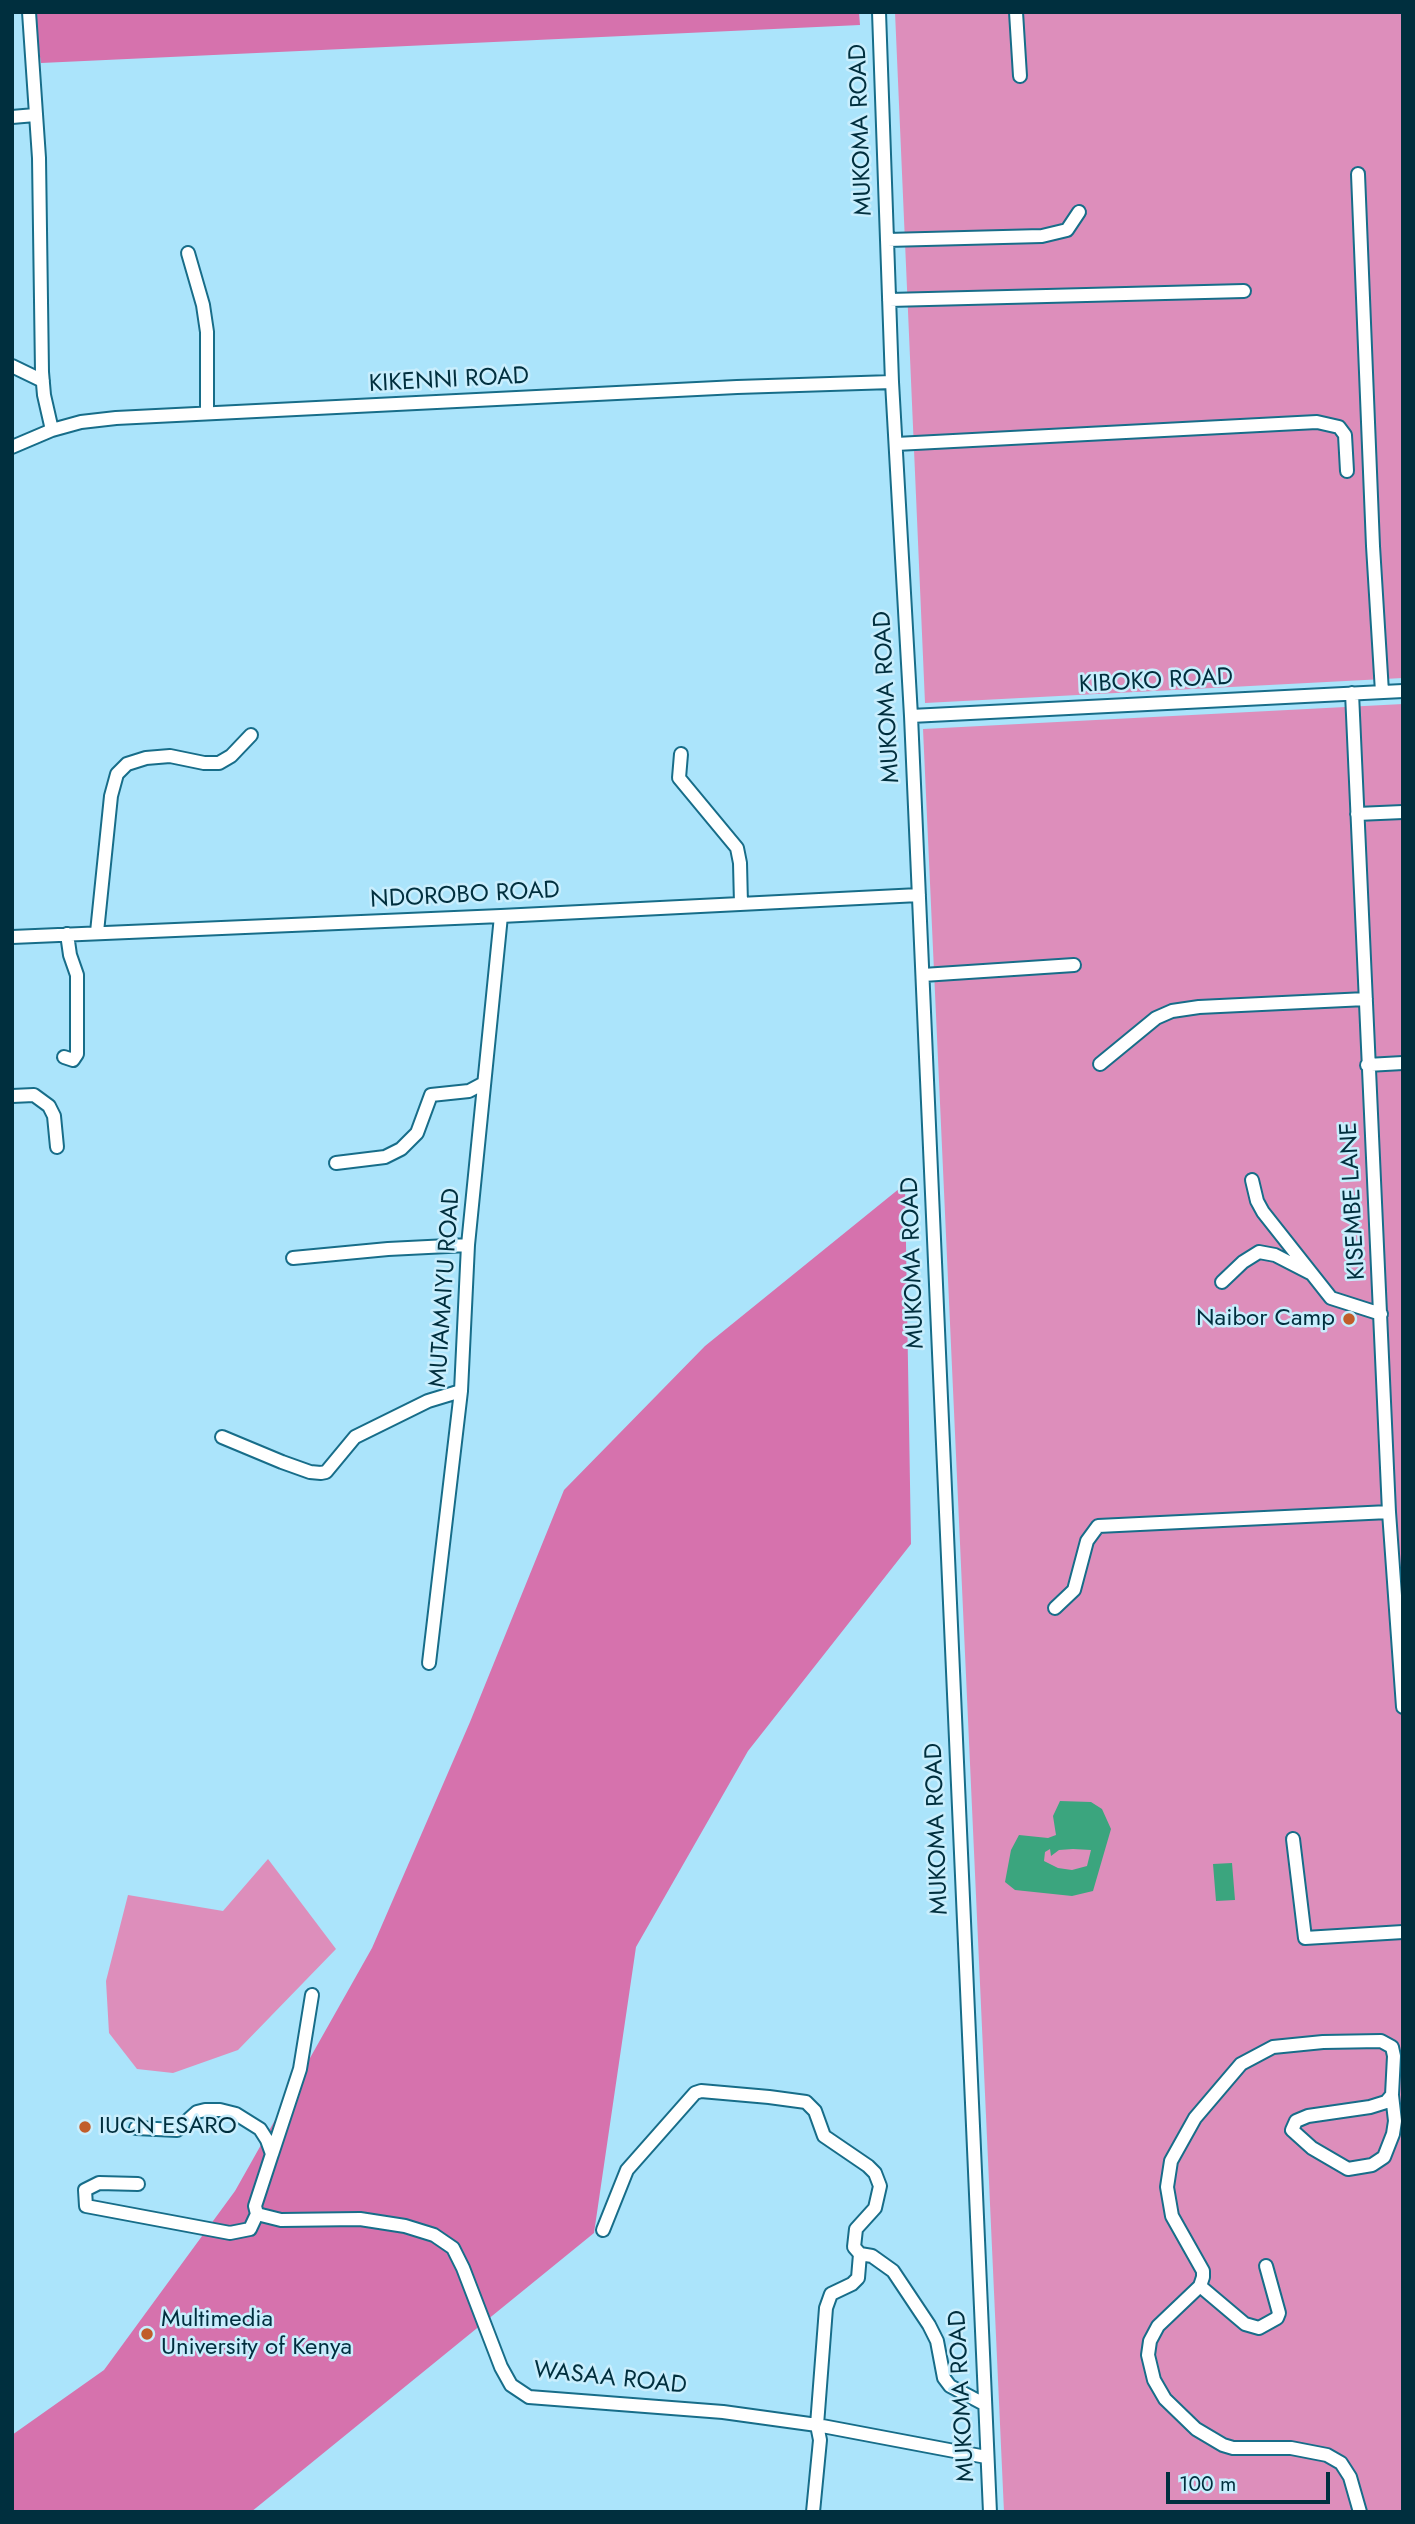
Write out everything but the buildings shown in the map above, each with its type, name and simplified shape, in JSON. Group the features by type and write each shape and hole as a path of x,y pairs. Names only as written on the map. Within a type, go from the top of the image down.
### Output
{"street":[{"path":"29,12 40,158 43,381 52,430"},
{"name":"MUKOMA ROAD","path":"879,12 892,382 923,975 990,2512"},
{"path":"1016,12 1020,76"},
{"path":"12,117 35,115"},
{"path":"1358,174 1382,692"},
{"path":"887,240 1042,236 1067,230 1079,212"},
{"path":"188,253 203,306 207,332 207,413"},
{"path":"889,300 1244,291"},
{"path":"12,366 43,381"},
{"name":"KIKENNI ROAD","path":"12,447 52,430 81,422 116,418 737,387 892,382"},
{"path":"896,444 1317,422 1339,427 1345,435 1347,471"},
{"name":"KIBOKO ROAD","path":"911,716 1403,691"},
{"name":"KISEMBE LANE","path":"1352,693 1389,1512 1403,1707"},
{"path":"97,932 111,796 117,774 127,764 146,758 170,756 204,763 219,763 231,756 251,736"},
{"path":"681,754 679,778 737,848 741,904"},
{"path":"1357,814 1403,812"},
{"name":"NDOROBO ROAD","path":"12,937 919,895"},
{"name":"MUTAMAIYU ROAD","path":"429,1662 461,1391 468,1245 501,916"},
{"path":"64,1057 73,1060 77,1054 77,975 66,934"},
{"path":"923,975 1074,965"},
{"path":"1100,1064 1156,1018 1172,1011 1199,1007 1366,999"},
{"path":"1367,1065 1403,1063"},
{"path":"336,1163 385,1157 401,1149 418,1133 431,1095 470,1091 484,1083"},
{"path":"12,1096 34,1095 49,1106 54,1116 57,1147"},
{"path":"1252,1180 1257,1201 1264,1212 1335,1301 1381,1314"},
{"path":"293,1258 468,1245"},
{"path":"1222,1282 1243,1262 1259,1252 1275,1255 1313,1275"},
{"path":"222,1437 282,1462 321,1473 326,1472 355,1437 428,1401 461,1391"},
{"path":"1055,1608 1074,1590 1087,1541 1098,1526 1389,1512"},
{"path":"1293,1839 1307,1939 1403,1932"},
{"path":"138,2184 99,2183 85,2190 86,2206 230,2233 250,2229 257,2214 255,2206 300,2069 312,1995"},
{"path":"1360,2512 1350,2477 1341,2463 1327,2455 1291,2448 1233,2448 1196,2429 1165,2399 1154,2380 1148,2355 1150,2341 1158,2326 1200,2286 1203,2277 1203,2271 1172,2216 1167,2187 1171,2161 1195,2118 1241,2064 1273,2047 1323,2042 1381,2041 1392,2047 1395,2121 1393,2134 1384,2157 1372,2165 1348,2169 1312,2148 1292,2130 1296,2121 1308,2116 1370,2107 1386,2102 1392,2095"},
{"path":"603,2230 627,2170 695,2093 701,2091 769,2096 806,2102 812,2106 824,2136 875,2173 880,2186 876,2208 856,2229 854,2247 860,2254 880,2260 893,2271 937,2341 944,2378 950,2386 984,2404"},
{"path":"136,2129 177,2130 197,2112 220,2110 236,2114 260,2129 272,2154"},
{"name":"WASAA ROAD","path":"257,2214 281,2220 360,2218 405,2226 434,2235 453,2248 501,2367 511,2385 529,2397 723,2412 817,2425 986,2457"},
{"path":"813,2512 820,2440 817,2425 826,2308 831,2294 852,2284 858,2278 860,2254"},
{"path":"1200,2286 1245,2324 1259,2328 1277,2319 1279,2313 1266,2266"}],"shaded area":[{"path":"33,12 859,12 860,25 41,63"},
{"path":"895,12 1403,12 1403,678 925,703"},
{"path":"1403,704 1403,2512 1004,2512 923,729"},
{"path":"905,1184 911,1544 748,1751 636,1947 594,2233 251,2512 12,2512 12,2435 104,2370 235,2191 372,1948 470,1722 564,1490 705,1346"},
{"path":"1060,1801 1091,1802 1102,1809 1111,1829 1093,1891 1072,1896 1015,1890 1005,1882 1011,1850 1019,1835 1048,1838 1056,1835 1053,1816","holes":["1050,1849 1051,1856 1059,1850 1091,1850 1087,1866 1072,1870 1058,1868 1044,1861 1045,1852"]},
{"path":"268,1859 336,1949 238,2050 173,2073 137,2069 109,2033 106,1981 128,1895 223,1911"},
{"path":"1232,1863 1235,1900 1216,1901 1213,1864"}],"place":[{"name":"Naibor Camp","path":"1349,1319"},
{"name":"IUCN ESARO","path":"85,2127"},
{"name":"Multimedia University of Kenya","path":"147,2334"}]}
